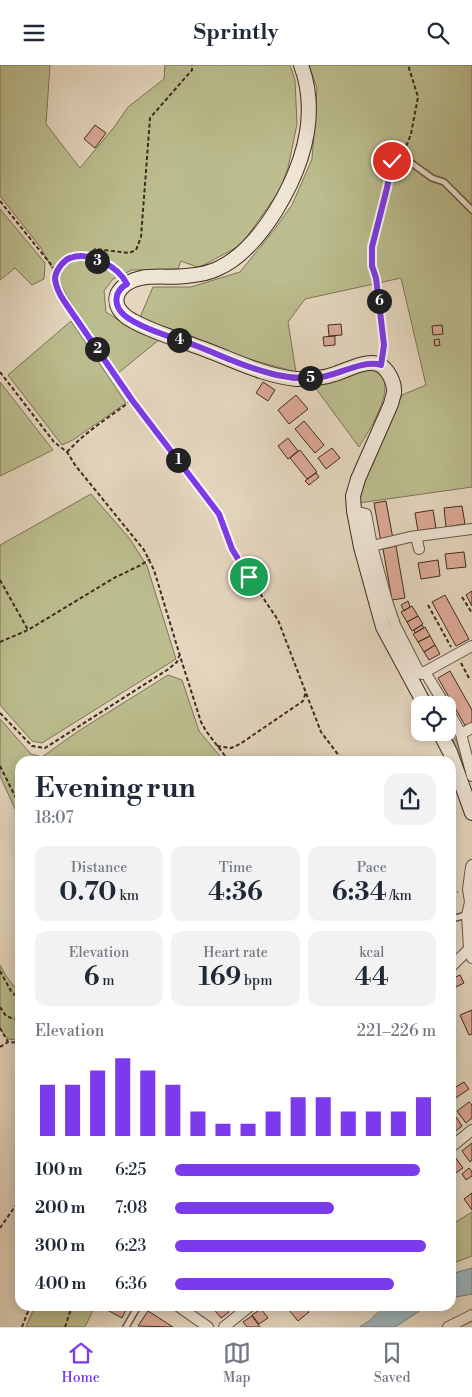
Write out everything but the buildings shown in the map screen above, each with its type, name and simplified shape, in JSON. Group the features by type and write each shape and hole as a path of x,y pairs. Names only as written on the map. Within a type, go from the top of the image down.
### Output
{"main road":[{"path":"301,65 305,75 308,97 309,120 305,145 286,194 266,227 233,260 219,268 188,276 140,278 119,290 116,297 118,307 127,317 147,328 248,367 276,375 297,379 318,378 334,375 354,367 376,363 381,365 388,373 392,381 394,393 358,479 353,496 354,511 361,547 383,627 421,696"},
{"path":"444,741 451,756"},
{"path":"456,769 472,813"}],"street":[{"path":"354,511 366,514 386,601 395,625 419,672 426,672"},
{"path":"372,546 416,536 472,529"},
{"path":"416,536 419,549"},
{"path":"412,680 472,646"},
{"path":"426,672 440,696"},
{"path":"456,724 462,734 472,776"},
{"path":"462,734 472,728"},
{"path":"456,963 470,953 467,915 470,902 468,889 470,867 472,865"},
{"path":"456,1143 472,1130"},
{"path":"185,1311 208,1327"},
{"path":"224,1327 244,1311"},
{"path":"448,1327 472,1315"}],"lane":[{"path":"381,365 384,345 376,278 372,266 372,247 392,161 403,157 432,178 444,182 472,210"},
{"path":"456,918 467,915"},
{"path":"126,1327 135,1311"}],"path":[{"path":"89,257 95,249 129,253 136,249 141,237 150,118 192,71 192,65"},
{"path":"403,157 411,134 418,97 408,65"},
{"path":"0,201 53,267 58,269"},
{"path":"127,284 124,278 108,266 89,257 78,256 68,258 58,269 55,279 64,301 132,400 219,514 232,549 278,620 321,732 339,756"},
{"path":"0,372 54,442 67,452 75,465 150,559 201,722 224,756"},
{"path":"67,452 91,429 132,400"},
{"path":"0,642 28,630 114,578 150,559"},
{"path":"0,580 28,630"},
{"path":"462,597 472,613"},
{"path":"428,605 470,680"},
{"path":"0,713 32,746 45,748 167,670 177,661 180,655"},
{"path":"217,746 231,748 240,744 303,701 306,692"},
{"path":"0,766 15,796"},
{"path":"0,971 15,995"},
{"path":"0,1007 6,1016 15,1019"},
{"path":"0,1028 8,1042"},
{"path":"0,1047 8,1042 15,1043"},
{"path":"0,1228 15,1206"},
{"path":"22,1327 28,1311"},
{"path":"65,1327 70,1311"}],"green space":[{"path":"0,65 50,65 46,124 80,168 115,126 128,107 164,79 165,65 290,65 295,80 297,124 288,168 280,190 241,245 202,266 197,267 181,261 178,269 132,270 113,279 104,291 106,312 137,332 160,339 117,374 68,298 41,248 0,196"},
{"path":"309,65 472,65 472,487 359,503 368,469 402,395 426,385 401,278 305,299 288,322 296,372 231,354 185,333 143,320 141,315 153,287 191,287 240,272 292,205 312,159 317,88"},
{"path":"0,209 45,263 44,279 32,285 15,268 0,280"},
{"path":"71,321 126,403 73,440 62,445 8,375"},
{"path":"370,369 380,374 384,382 385,393 376,417 359,447 314,386"},
{"path":"0,382 53,450 0,476"},
{"path":"91,494 130,539 147,566 176,659 42,743 32,741 0,705 0,545"},
{"path":"168,675 182,680 199,731 220,756 43,756 77,732"},
{"path":"0,719 31,754 38,756 15,756 15,809 0,776"},
{"path":"456,740 472,795 470,798 453,741"},
{"path":"0,965 15,988 15,1040 8,1039 0,1029"},
{"path":"472,1212 472,1256 456,1262 456,1222"},
{"path":"33,1311 93,1311 85,1327 26,1327"}],"water":[{"path":"472,1268 472,1294 456,1297 456,1273"},
{"path":"380,1311 419,1311 395,1327 360,1327"}],"route":[{"path":"249,577 232,549 219,514 132,400 64,301 55,279 58,269 68,258 78,256 89,257 108,266 124,278 127,284 119,290 116,297 116,303 124,315 147,328 248,367 297,379 334,375 368,364 376,363 381,365 384,345 376,278 372,266 372,247 392,161"}]}
